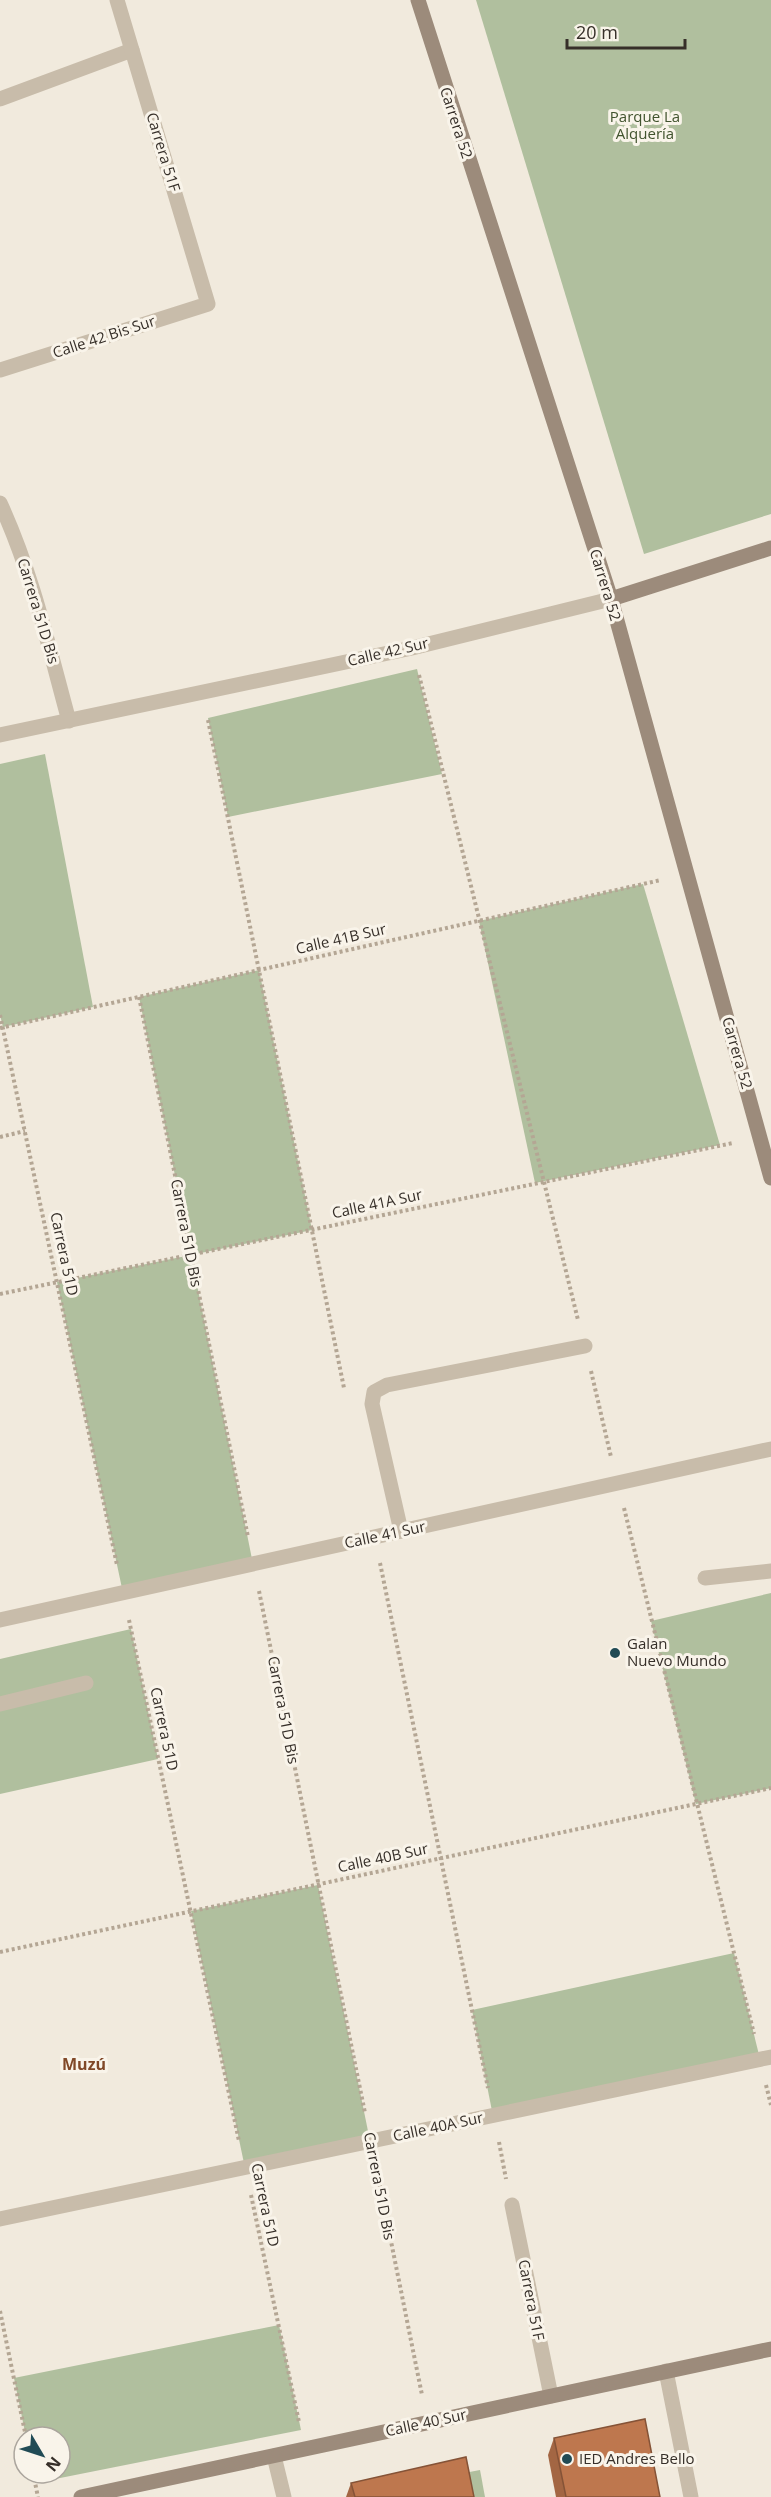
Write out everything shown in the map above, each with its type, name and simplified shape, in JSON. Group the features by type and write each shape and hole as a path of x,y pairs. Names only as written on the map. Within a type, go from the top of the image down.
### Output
{"street":[{"name":"Carrera 51F","path":"117,0 208,304"},
{"name":"Carrera 52","path":"418,0 611,599 771,1178"},
{"path":"0,99 132,50"},
{"name":"Calle 42 Bis Sur","path":"0,370 208,304"},
{"name":"Carrera 51D Bis","path":"0,503 12,529 40,612 69,721"},
{"name":"Calle 42 Sur","path":"0,735 412,648 611,599 771,548"},
{"path":"401,1531 372,1404 374,1392 387,1385 585,1346"},
{"name":"Calle 41 Sur","path":"0,1620 771,1449"},
{"path":"705,1578 771,1571"},
{"path":"0,1704 86,1683"},
{"name":"Calle 40A Sur","path":"0,2219 771,2057"},
{"name":"Carrera 51F","path":"512,2205 550,2396"},
{"name":"Calle 40 Sur","path":"81,2497 771,2349"},
{"path":"666,2371 691,2497"},
{"path":"274,2456 284,2497"}],"path":[{"name":"Calle 41B Sur","path":"1,1028 687,874"},
{"name":"Carrera 51D Bis","path":"139,997 427,2422"},
{"name":"Carrera 51D","path":"0,1015 305,2449"},
{"path":"0,1137 25,1131"},
{"name":"Calle 41A Sur","path":"0,1294 760,1137"},
{"name":"Calle 40B Sur","path":"0,1952 771,1788"},
{"path":"0,2311 24,2425"}],"green space":[{"name":"Parque La Alquería","path":"476,0 771,0 771,514 644,554"},
{"path":"417,669 442,774 228,817 208,718"},
{"path":"45,754 93,1007 3,1027 0,1015 0,764"},
{"path":"643,884 720,1145 535,1183 479,921"},
{"path":"259,970 312,1230 191,1255 139,997"},
{"path":"191,1255 253,1564 123,1593 57,1282"},
{"path":"771,1593 771,1788 696,1804 651,1621"},
{"path":"131,1629 158,1759 0,1794 0,1659"},
{"path":"318,1885 370,2141 245,2168 191,1911"},
{"path":"734,1953 760,2059 493,2116 472,2010"},
{"path":"279,2325 301,2430 72,2476 72,2425 24,2425 14,2378"},
{"path":"480,2470 485,2497 464,2497 459,2474"}],"building":[{"path":"645,2419 660,2497 566,2497 554,2438"},
{"path":"466,2457 474,2497 355,2497 351,2483"}],"place":[{"name":"Galan Nuevo Mundo","path":"615,1653"},
{"name":"IED Andres Bello","path":"567,2459"}],"district":[{"name":"Muzú","path":"84,2064"}]}
